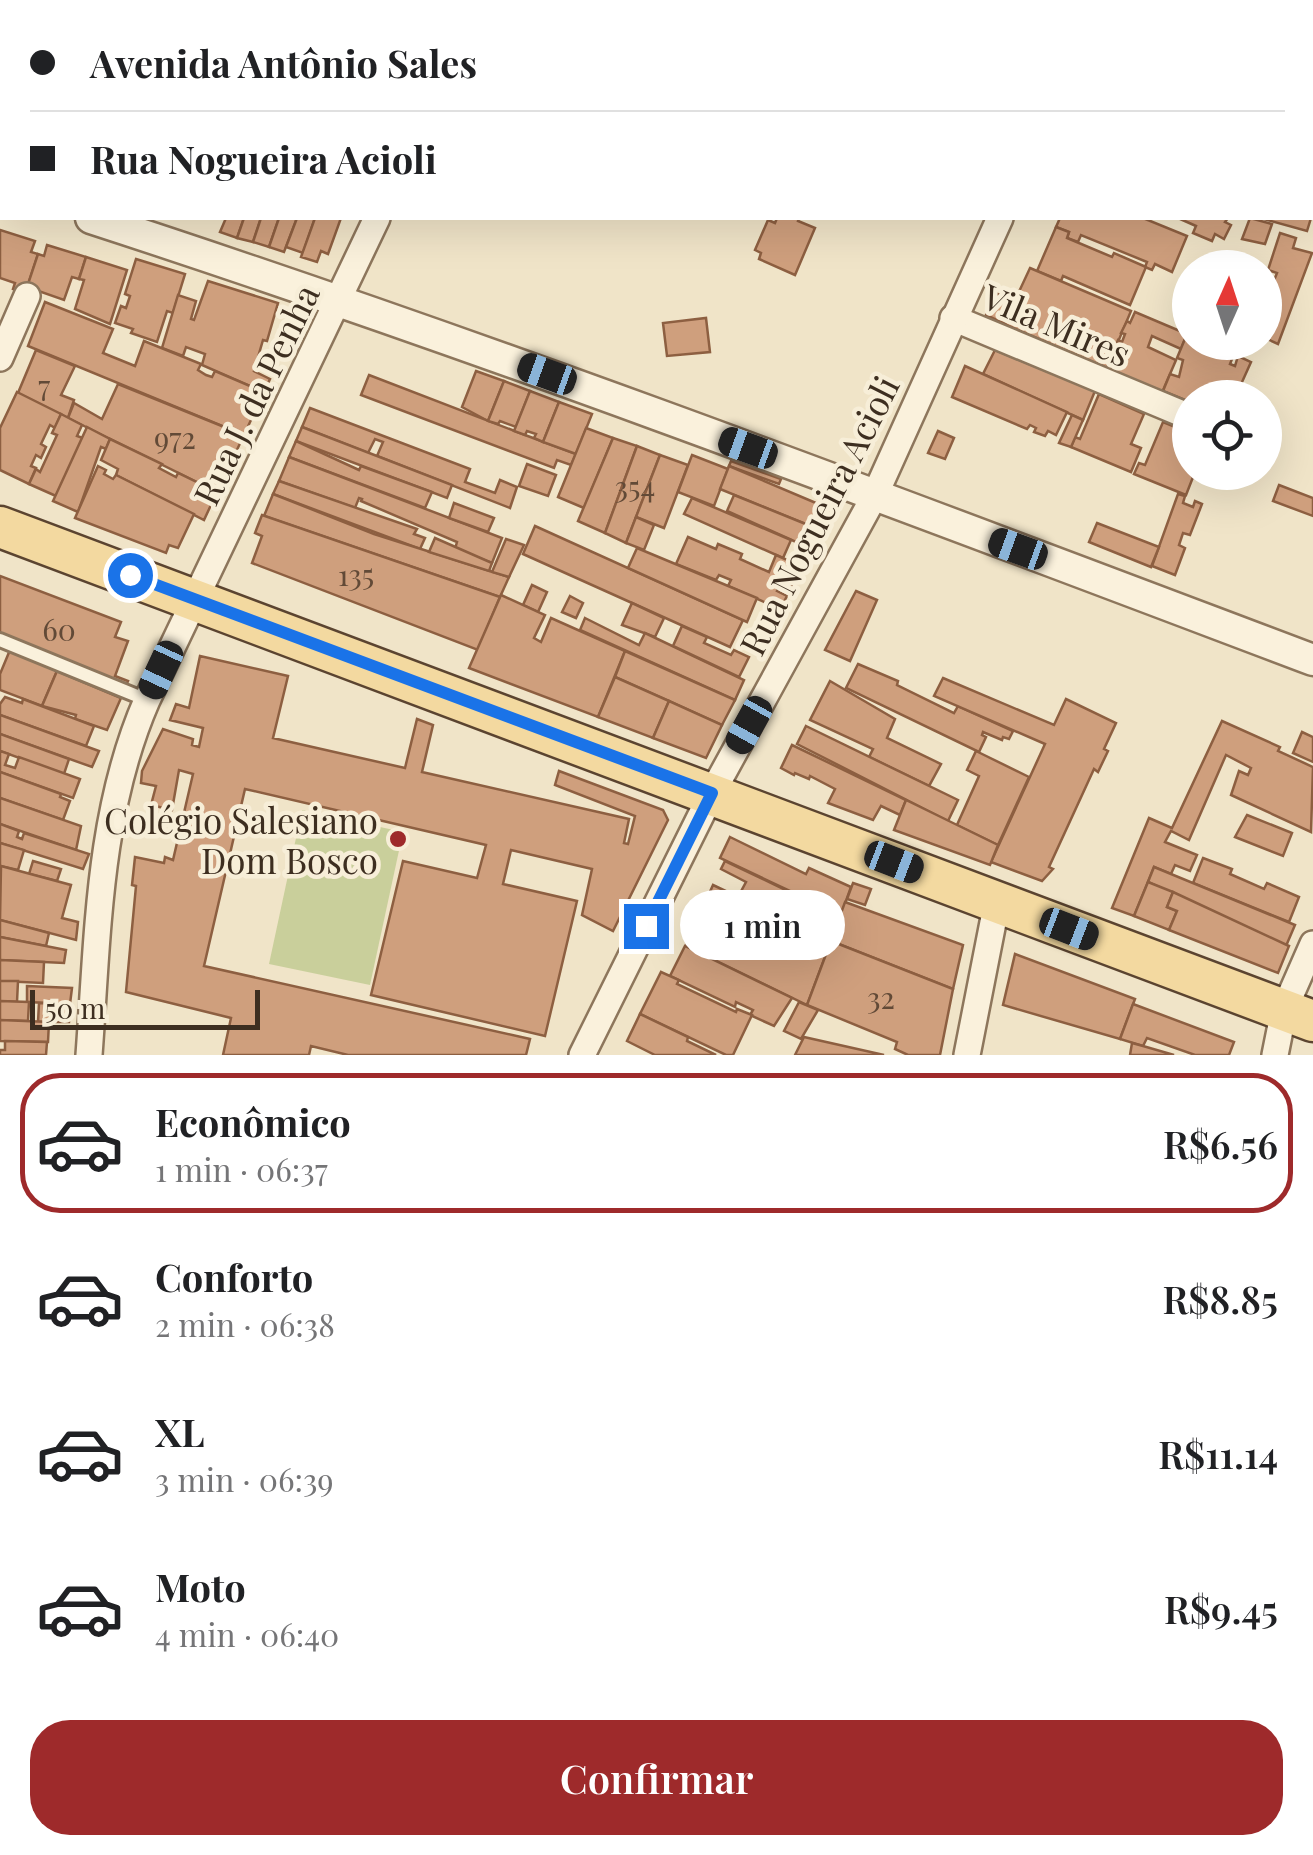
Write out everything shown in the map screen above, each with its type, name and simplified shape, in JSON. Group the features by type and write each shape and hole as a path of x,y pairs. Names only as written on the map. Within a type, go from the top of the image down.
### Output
{"main road":[{"path":"0,527 1299,1016"}],"street":[{"path":"97,220 339,299 1313,660"},
{"name":"Rua J. da Penha","path":"89,1055 103,866 122,761 147,700 376,220"},
{"name":"Rua Nogueira Acioli","path":"582,1055 712,793 875,495 999,220"},
{"path":"0,358 27,296"},
{"name":"Vila Mires","path":"953,318 1172,409"},
{"path":"967,1055 997,902"},
{"path":"1275,1055 1299,1016 1313,944"}],"lane":[{"path":"0,640 147,700"}],"green space":[{"path":"302,810 403,832 370,985 269,964"}],"building":[{"path":"225,220 243,220 237,238 220,232"},
{"path":"243,220 260,220 253,242 237,238"},
{"path":"260,220 278,220 269,247 253,242"},
{"path":"278,220 296,220 284,252 269,247"},
{"path":"296,220 314,220 303,253 286,247"},
{"path":"314,220 340,220 328,254 321,251 317,262 301,257"},
{"path":"768,220 775,223 798,220 815,228 795,275 759,259 761,253 755,250"},
{"path":"1059,220 1148,220 1187,236 1181,250 1172,250 1172,272 1155,264 1152,270 1145,267 1147,262 1081,235 1078,242 1067,238 1069,232 1056,227"},
{"path":"1182,220 1226,220 1231,225 1224,239 1215,234 1212,241 1193,233 1196,226"},
{"path":"1249,220 1272,224 1265,244 1242,239"},
{"path":"1268,220 1310,220 1307,231"},
{"path":"1056,227 1069,232 1067,238 1146,267 1130,305 1063,276 1061,281 1037,271"},
{"path":"0,230 35,241 31,252 38,254 25,294 13,289 15,283 0,278"},
{"path":"1280,233 1296,238 1293,248 1312,253 1282,333 1282,250 1274,250"},
{"path":"47,245 86,257 79,279 72,277 64,300 27,287 38,254 44,256"},
{"path":"86,257 127,270 110,324 75,309"},
{"path":"136,259 185,274 173,313 167,311 157,342 115,323 121,306 126,308 130,296 125,294"},
{"path":"1030,268 1131,311 1107,368 1004,324"},
{"path":"208,281 278,303 254,371 270,379 264,392 202,365 205,354 186,347 183,356 162,348 178,295 196,301 191,319 194,320"},
{"path":"995,293 1014,301 1005,324 986,315"},
{"path":"45,302 113,329 103,353 135,366 144,341 201,364 198,370 206,375 212,377 215,371 264,392 244,435 28,346"},
{"path":"1135,312 1172,328 1172,345 1152,336 1148,347 1176,360 1161,395 1107,368 1118,340 1122,342 1125,334 1121,333 1127,321 1130,323"},
{"path":"706,318 710,352 667,356 663,323"},
{"path":"36,350 75,366 61,395 74,400 68,418 18,393"},
{"path":"995,350 1095,391 1083,420 983,374"},
{"path":"1183,360 1232,360 1230,364 1235,366 1237,360 1251,362 1243,380 1172,380 1172,395 1163,391 1170,374 1179,377"},
{"path":"965,366 1067,412 1056,435 1034,432 1036,428 1030,425 1027,429 952,397"},
{"path":"476,371 504,381 488,421 462,407"},
{"path":"369,375 576,454 571,465 557,460 554,468 361,395"},
{"path":"504,381 530,391 516,427 488,421"},
{"path":"118,384 244,435 217,492 68,418 74,403 102,419"},
{"path":"530,391 559,402 543,442 534,438 536,434 514,431"},
{"path":"17,392 61,414 55,428 50,425 41,444 46,447 41,458 36,455 31,466 36,468 29,484 0,470 0,428"},
{"path":"1099,394 1144,414 1131,444 1141,448 1131,472 1071,447 1075,437 1080,439"},
{"path":"559,402 592,414 576,454 543,442"},
{"path":"310,408 470,469 465,482 495,493 500,480 517,487 510,508 377,456 383,442 375,439 368,453 302,427"},
{"path":"61,414 82,425 77,436 83,438 56,496 29,484 36,469 40,472 57,435 52,433"},
{"path":"1072,415 1083,420 1071,447 1059,443"},
{"path":"1163,422 1172,426 1172,489 1134,474 1139,463 1145,465"},
{"path":"87,427 110,439 106,449 101,447 78,512 53,501"},
{"path":"302,427 452,485 447,498 296,441"},
{"path":"586,428 613,438 584,508 558,497"},
{"path":"938,431 954,438 945,459 928,453"},
{"path":"613,438 637,446 605,533 578,521"},
{"path":"110,439 162,464 159,468 176,477 178,473 217,492 204,520 116,475 118,469 101,460"},
{"path":"296,441 359,470 361,466 432,492 425,508 289,457"},
{"path":"637,446 660,455 626,543 605,533"},
{"path":"660,455 688,465 664,528 636,517"},
{"path":"692,455 728,469 714,506 678,492"},
{"path":"289,457 502,538 492,563 455,549 457,542 362,499 355,508 279,481"},
{"path":"731,461 781,479 779,484 729,466"},
{"path":"527,464 556,475 548,496 519,486"},
{"path":"98,466 113,479 116,475 194,514 178,548 169,545 166,553 75,518"},
{"path":"729,466 823,506 813,527 720,489"},
{"path":"279,481 417,529 414,534 425,538 420,549 273,494"},
{"path":"1282,486 1313,498 1313,516 1273,501"},
{"path":"273,494 374,534 509,577 500,597 264,516"},
{"path":"1178,494 1185,496 1183,503 1193,507 1195,501 1202,504 1190,535 1183,533 1179,545 1185,548 1175,575 1152,566"},
{"path":"734,495 813,527 805,546 727,511"},
{"path":"692,498 791,540 783,558 684,514"},
{"path":"454,503 494,518 488,532 449,518"},
{"path":"262,515 500,597 478,650 252,563 262,536 255,533"},
{"path":"636,517 654,525 644,550 626,543"},
{"path":"1097,523 1159,547 1151,567 1089,542"},
{"path":"535,526 743,620 730,647 523,554"},
{"path":"688,537 716,549 718,544 742,554 740,559 769,572 776,555 803,567 792,586 788,584 790,580 778,575 775,581 781,583 777,591 787,596 780,609 728,586 731,580 719,575 716,580 676,564"},
{"path":"435,538 492,563 489,571 429,552"},
{"path":"506,539 524,545 509,577 492,572"},
{"path":"637,548 757,598 747,622 628,568"},
{"path":"0,576 121,622 115,637 128,641 115,676 128,681 125,688 90,675 92,670 0,636"},
{"path":"532,585 547,592 538,612 523,605"},
{"path":"856,591 877,600 850,661 825,650"},
{"path":"501,595 545,615 534,638 541,642 551,618 625,651 598,717 469,668"},
{"path":"570,596 583,603 576,618 562,612"},
{"path":"632,603 664,618 655,637 622,625"},
{"path":"585,618 639,645 645,633 744,680 735,700 580,630"},
{"path":"682,626 707,637 704,643 731,655 734,650 749,657 739,677 673,646"},
{"path":"10,650 57,671 42,706 0,690 0,674"},
{"path":"625,651 735,700 722,725 615,677"},
{"path":"200,656 288,676 273,738 405,768 417,719 433,725 422,772 629,819 624,843 628,844 635,816 555,785 559,771 663,810 668,820 613,931 582,915 592,869 511,850 503,884 577,901 545,1036 371,995 403,861 477,878 486,845 245,789 204,966 530,1039 526,1055 348,1055 311,1046 309,1055 223,1055 231,1018 126,992 135,857 164,863 165,857 173,860 193,774 179,770 172,810 151,805 156,786 141,783 142,771 163,729 193,739 192,745 199,747 203,728 170,720 176,704 189,708"},
{"path":"858,664 898,681 897,685 954,713 958,706 1013,731 1009,739 1002,740 983,732 986,737 979,752 846,688"},
{"path":"57,671 121,698 107,730 75,719 76,715 42,706"},
{"path":"615,677 669,701 653,738 598,717"},
{"path":"943,678 1054,725 1066,699 1116,723 1104,749 1108,751 1098,772 1094,769 1049,867 1053,869 1042,881 991,862 1045,744 934,696"},
{"path":"830,681 895,719 887,738 941,764 929,786 869,757 873,749 810,720"},
{"path":"5,697 22,703 23,699 94,726 86,746 0,715"},
{"path":"669,701 722,725 706,758 653,738"},
{"path":"0,715 99,751 92,767 0,734"},
{"path":"1222,721 1313,767 1311,832 1231,795 1239,771 1248,775 1251,768 1226,755 1189,840 1171,831 1165,842 1197,855 1190,871 1175,865 1171,874 1154,867 1134,916 1112,908 1149,818 1172,828"},
{"path":"806,726 958,800 948,821 797,744"},
{"path":"1302,732 1313,737 1313,762 1293,753"},
{"path":"0,734 69,759 64,774 0,751"},
{"path":"792,745 906,800 900,815 881,806 873,820 828,803 835,789 810,776 809,779 794,775 781,768"},
{"path":"0,751 9,754 5,765 15,768 19,757 80,779 73,798 0,772"},
{"path":"976,751 1029,777 998,845 957,825 979,776 967,770"},
{"path":"0,772 61,794 70,801 63,820 0,798"},
{"path":"0,798 81,826 76,850 0,824"},
{"path":"906,800 998,845 990,865 894,830"},
{"path":"1247,815 1292,833 1283,856 1235,837"},
{"path":"0,824 19,831 17,837 22,839 24,833 89,854 83,869 0,843"},
{"path":"730,837 806,874 809,868 851,887 841,915 720,858"},
{"path":"0,843 24,850 18,870 0,866"},
{"path":"1203,858 1232,869 1230,874 1264,889 1267,883 1299,897 1289,922 1193,883"},
{"path":"33,861 61,869 57,881 29,874"},
{"path":"725,861 792,893 782,913 786,914 784,919 738,897 746,882 721,869"},
{"path":"1,866 71,885 62,918 78,922 76,940 0,920"},
{"path":"1154,867 1295,925 1286,946 1148,882"},
{"path":"1148,882 1173,892 1167,907 1177,911 1169,930 1134,916"},
{"path":"853,883 871,889 865,905 847,899"},
{"path":"713,885 831,941 807,1005 686,946"},
{"path":"1173,892 1289,946 1278,973 1169,930 1177,911 1167,907"},
{"path":"793,893 832,911 821,936 792,923 796,916 785,911"},
{"path":"845,902 963,945 953,989 831,941"},
{"path":"0,920 49,933 46,946 0,937"},
{"path":"0,937 66,950 64,963 0,960"},
{"path":"831,941 953,989 940,1055 908,1055 895,1049 897,1042 807,1005"},
{"path":"685,946 792,998 774,1026 750,1015 753,1010 736,1002 735,1007 670,976"},
{"path":"1015,954 1135,999 1120,1039 1003,1005"},
{"path":"0,960 44,962 43,983 0,981"},
{"path":"661,972 679,980 677,984 736,1012 737,1009 752,1015 733,1055 640,1014"},
{"path":"0,981 18,981 17,1002 0,1001"},
{"path":"27,986 72,988 70,1004 27,1002"},
{"path":"0,1001 29,1002 28,1021 0,1020"},
{"path":"799,1002 818,1010 801,1039 784,1031"},
{"path":"39,1003 70,1004 69,1022 38,1022"},
{"path":"1133,1004 1234,1042 1229,1055 1195,1055 1147,1038 1143,1046 1120,1039"},
{"path":"640,1014 716,1055 655,1055 627,1041"},
{"path":"0,1020 49,1022 48,1042 0,1041"},
{"path":"804,1037 884,1055 795,1055"},
{"path":"5,1041 47,1042 46,1055 0,1055 0,1050 5,1050"},
{"path":"1132,1043 1143,1046 1174,1055 1130,1055"}],"place":[{"name":"Colégio Salesiano Dom Bosco","path":"398,839"}],"route":[{"path":"130,575 712,793 646,926"}]}
